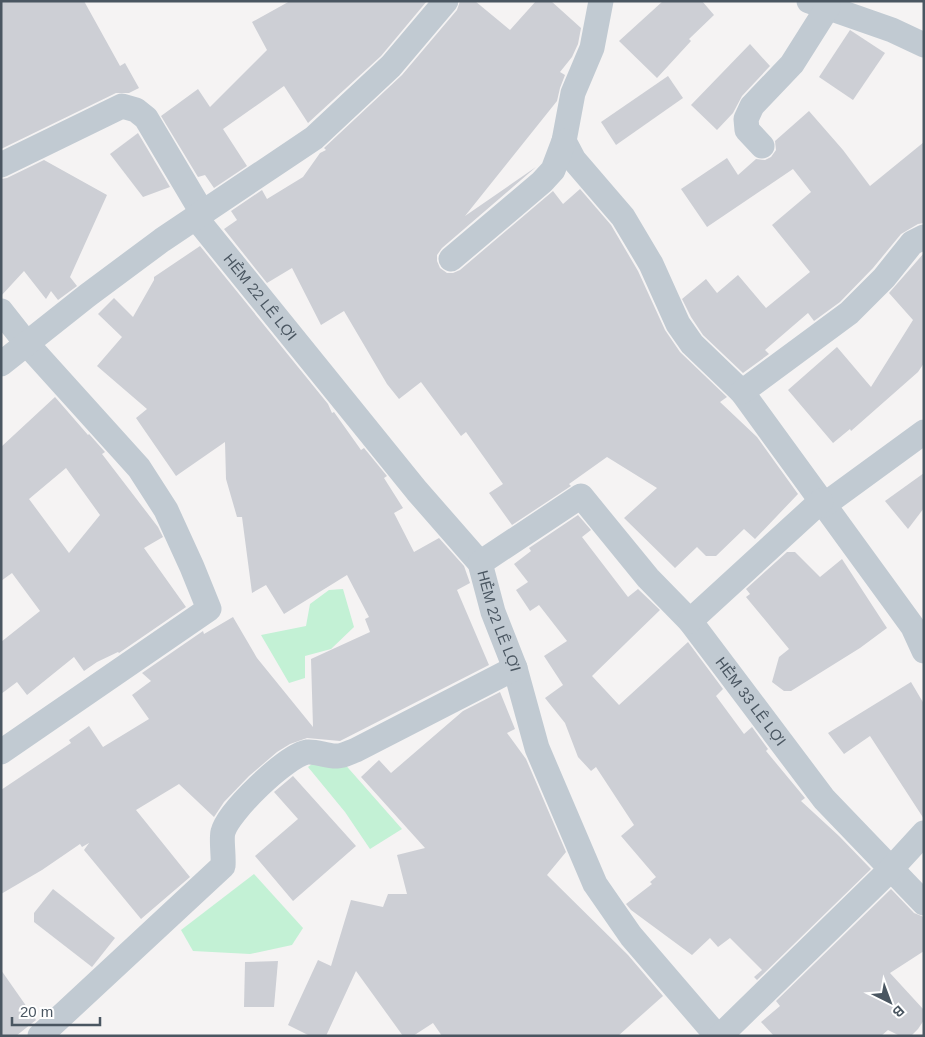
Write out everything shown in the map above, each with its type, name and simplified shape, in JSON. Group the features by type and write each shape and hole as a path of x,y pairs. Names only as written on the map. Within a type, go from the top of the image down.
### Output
{"street":[{"path":"1,364 88,295 162,240 314,138 391,66 446,1"},
{"path":"451,259 542,182 553,170 564,141 574,93 592,48 601,1"},
{"path":"762,146 747,130 746,119 752,106 792,64 818,4 892,30 924,45"},
{"name":"HẺM 22 LÊ LỢI","path":"1,165 122,106 136,110 146,118 200,216 416,491 480,563 493,612 515,668 537,748 595,884 631,936 719,1036"},
{"path":"564,141 574,160 628,225 651,264 678,324 692,344 742,392 823,503 918,624 924,651"},
{"path":"742,392 850,313 884,278 912,243 924,236"},
{"path":"1,311 27,344 140,468 166,510 209,609 1,752"},
{"path":"690,621 823,503 924,432"},
{"name":"HẺM 33 LÊ LỢI","path":"480,563 581,496 648,578 690,621 824,799 924,903"},
{"path":"40,1036 223,866 222,833 229,819 270,775 290,760 308,752 338,756 356,750 515,668"},
{"path":"719,1036 891,869 924,833"}],"green space":[{"path":"343,589 354,627 331,649 305,656 305,678 289,683 261,635 306,626 310,604 329,590"},
{"path":"323,756 342,761 402,829 370,849 345,812 308,767"},
{"path":"254,874 303,928 292,945 250,954 193,951 181,930"}],"building":[{"path":"1,1 84,1 120,66 125,63 139,88 129,93 116,93 1,149"},
{"path":"290,1 427,1 381,56 308,123 284,86 223,129 247,166 214,188 205,175 198,177 161,116 198,89 210,107 267,50 252,22"},
{"path":"460,1 475,1 510,30 536,1 551,1 581,28 578,44 572,57 560,72 565,75 557,101 465,216 536,167 442,248 437,255 440,268 447,273 460,270 553,191 563,204 580,189 611,225 638,271 665,330 680,352 727,397 720,402 757,437 798,494 755,539 744,529 716,556 706,556 697,547 675,568 624,518 657,488 607,457 569,484 571,486 512,525 489,493 503,484 466,432 461,436 421,382 399,399 387,384 344,311 321,325 292,268 267,283 224,229 237,220 231,211 262,190 267,199 303,177 320,153 326,150 324,148 402,75 457,10"},
{"path":"663,1 702,1 714,15 689,39 691,41 657,78 619,41"},
{"path":"850,30 885,53 853,100 819,77"},
{"path":"750,44 770,66 742,96 733,113 717,130 691,105"},
{"path":"668,76 683,98 616,145 601,122"},
{"path":"809,111 843,150 870,186 924,142 924,223 918,224 901,234 873,268 840,302 814,321 808,313 765,350 769,354 743,373 703,335 682,299 706,279 717,293 738,275 766,308 810,272 772,225 811,192 793,169 707,227 681,189 727,158 738,175 756,159 765,160 771,157 776,150 775,141"},
{"path":"138,133 170,187 143,197 110,154"},
{"path":"44,160 107,195 70,277 77,286 58,300 51,291 46,299 24,271 1,296 1,179 7,178"},
{"path":"200,246 328,404 332,413 334,412 361,450 364,448 387,476 384,478 403,508 394,513 414,552 439,538 464,566 470,583 457,590 489,665 340,741 307,738 290,744 277,752 249,776 224,802 214,817 179,784 136,810 190,877 141,919 84,850 89,843 82,847 80,844 42,870 1,894 1,790 71,743 69,740 89,726 103,747 149,719 132,695 151,681 142,673 203,631 204,634 233,617 257,658 313,727 311,659 370,632 365,619 369,617 347,575 284,614 266,585 252,593 242,517 237,517 226,479 225,442 176,476 136,418 147,409 97,366 122,337 98,314 114,298 133,317 154,277"},
{"path":"924,253 924,363 918,372 851,431 850,429 833,443 788,390 837,347 871,387 913,320 889,293"},
{"path":"55,397 105,452 102,454 158,527 163,537 144,548 186,607 119,653 97,662 84,671 74,657 27,695 17,682 1,694 1,642 40,611 12,573 1,581 1,447","holes":["66,468 100,515 69,553 29,499"]},
{"path":"924,473 924,508 908,529 885,501"},
{"path":"578,515 591,530 582,537 628,597 638,589 660,610 592,676 619,705 688,642 723,689 716,696 744,734 752,727 768,749 766,751 805,798 801,801 871,869 757,980 754,977 762,970 730,938 718,947 710,938 692,955 631,910 626,904 652,884 650,882 656,877 621,836 634,825 596,767 591,771 578,757 565,723 545,698 563,685 544,656 567,641 539,605 530,611 516,590 528,582 514,564 531,551 529,548"},
{"path":"787,552 795,552 820,577 842,559 887,628 860,648 791,691 784,691 772,682 779,657 789,649 746,597 750,594 746,589"},
{"path":"911,682 924,704 924,819 870,736 844,754 828,733"},
{"path":"500,692 515,729 507,733 526,759 566,852 547,875 628,955 663,996 618,1036 442,1036 433,1023 413,1036 403,1036 356,971 326,1036 310,1036 288,1025 318,960 331,966 351,900 383,907 388,894 407,894 397,855 425,848 361,777 379,760 391,773 463,711"},
{"path":"293,776 356,846 293,901 255,856 298,819 274,792"},
{"path":"53,889 115,938 92,967 34,922 34,913"},
{"path":"891,889 914,913 924,917 924,951 890,973 924,1010 924,1020 918,1029 911,1036 900,1036 888,1030 881,1036 774,1036 761,1022 780,1006 776,1001"},
{"path":"278,961 274,1007 244,1007 245,962"},
{"path":"1,970 36,1020 16,1036 1,1036"}]}
